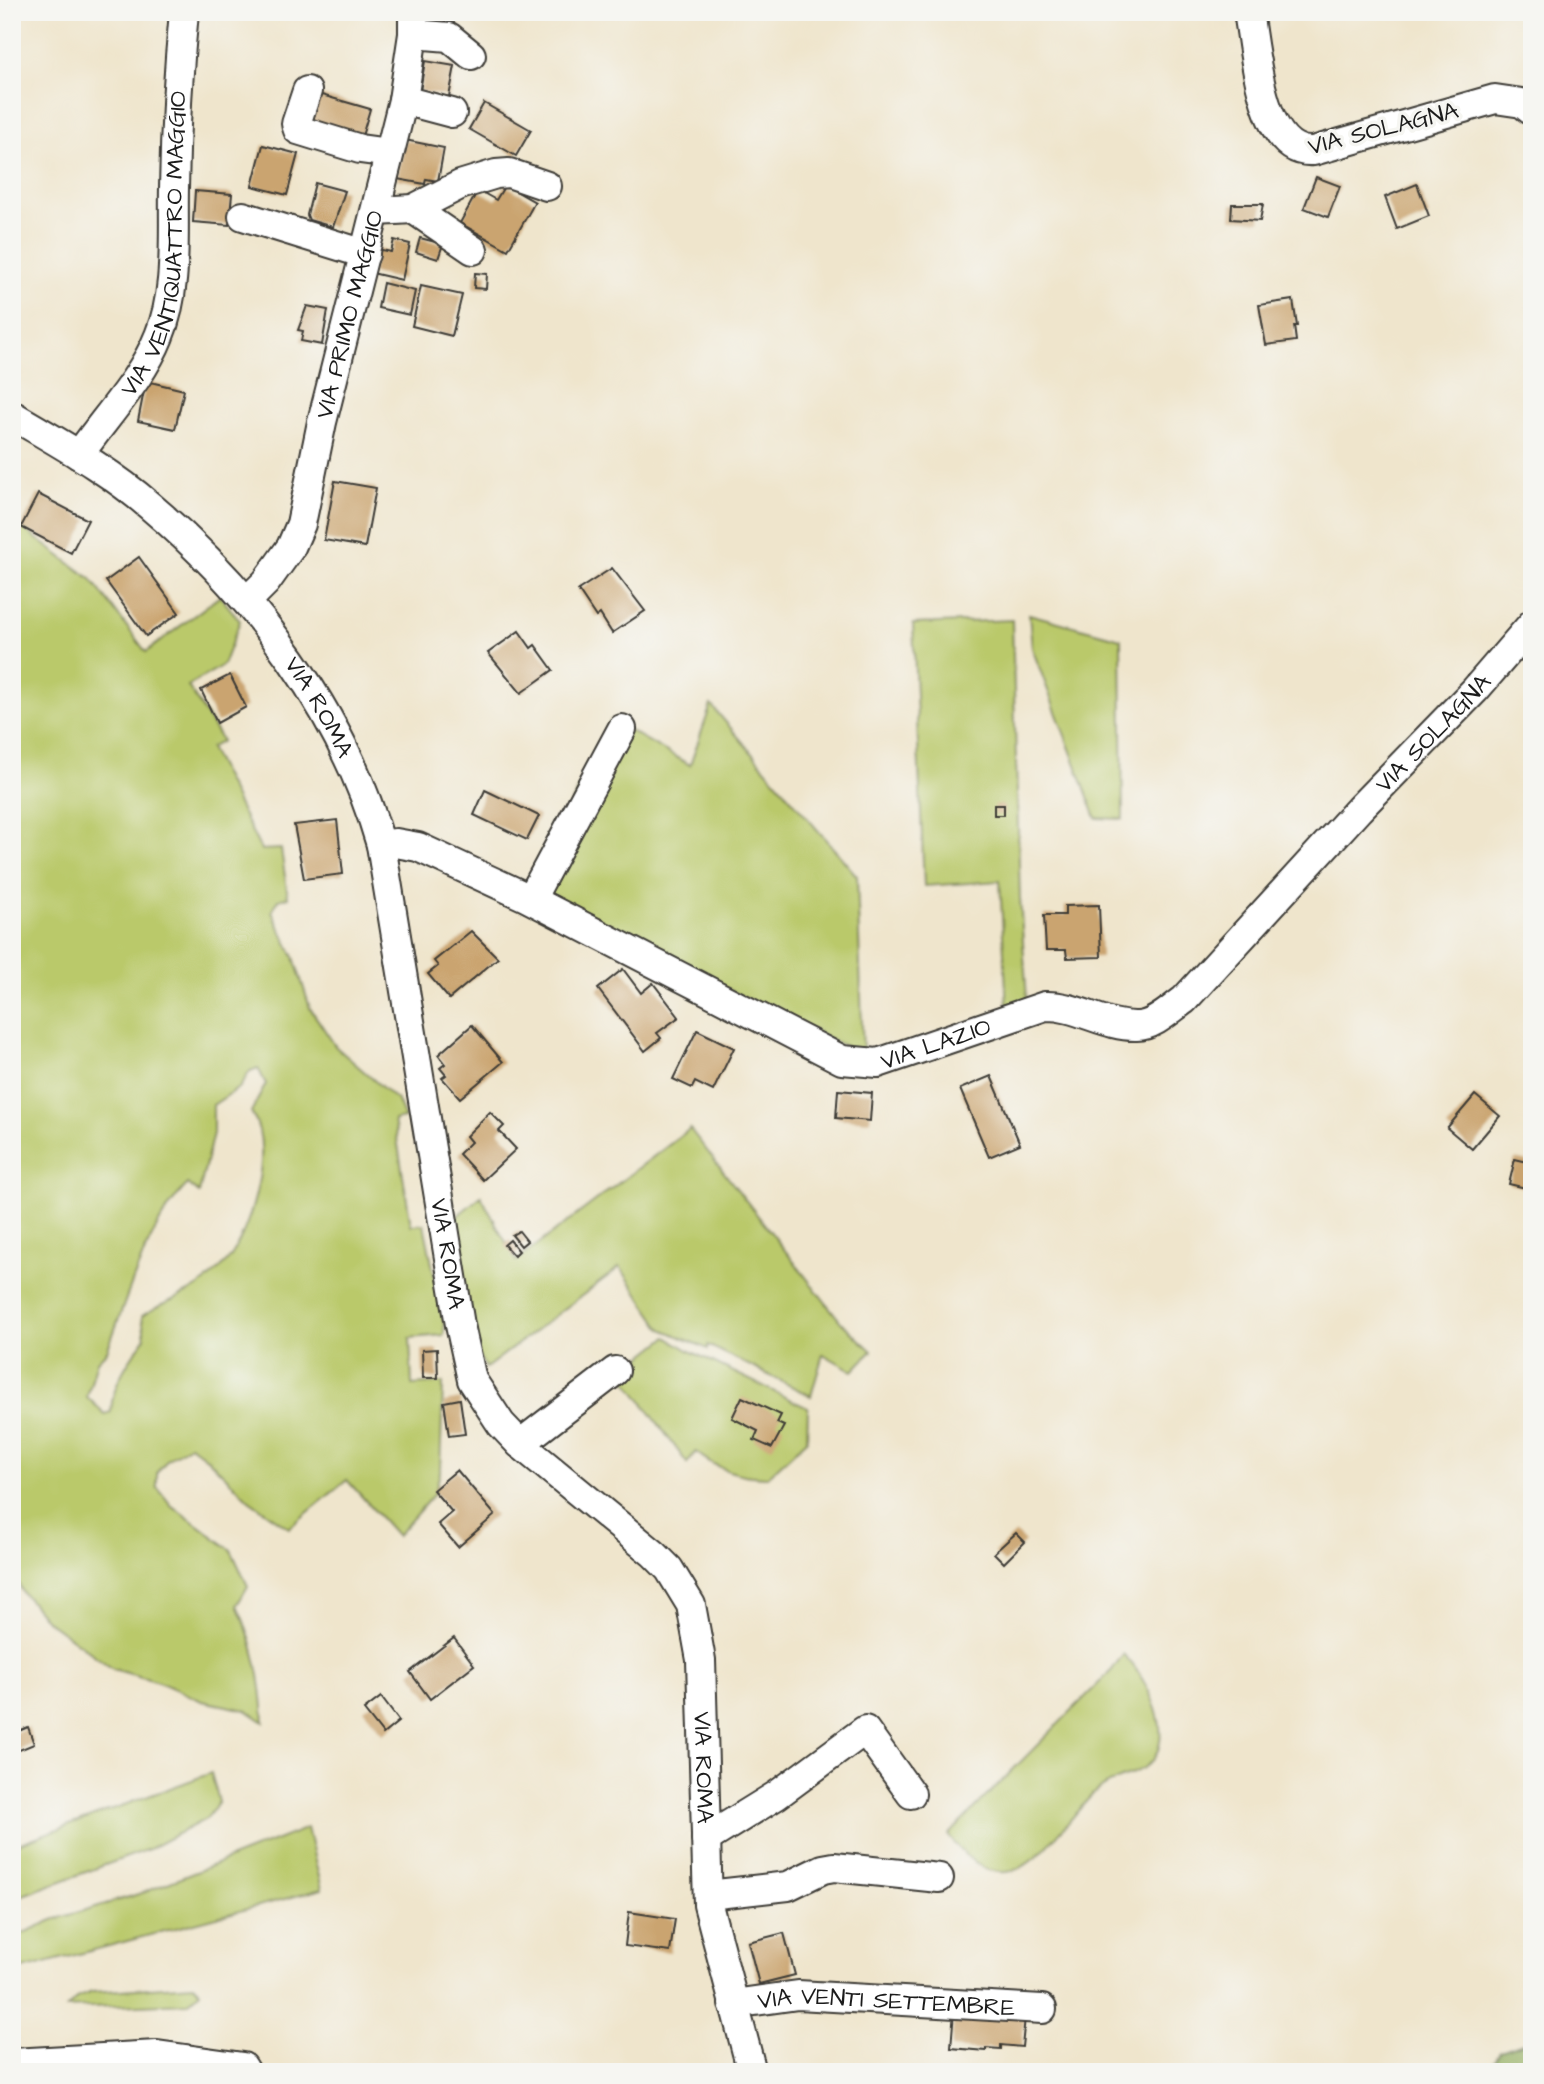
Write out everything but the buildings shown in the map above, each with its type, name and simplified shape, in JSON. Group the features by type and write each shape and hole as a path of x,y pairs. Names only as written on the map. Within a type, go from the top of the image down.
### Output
{"street":[{"name":"VIA VENTIQUATTRO MAGGIO","path":"79,455 150,355 160,335 168,306 172,272 177,80 184,12"},
{"name":"VIA SOLAGNA","path":"1248,12 1268,111 1278,133 1295,149 1313,151 1495,99 1522,103 1532,111"},
{"path":"413,23 449,37 471,55"},
{"name":"VIA PRIMO MAGGIO","path":"247,601 266,582 291,547 301,524 322,422 403,100 413,23"},
{"path":"307,91 296,124 298,130 360,149 389,153"},
{"path":"403,100 452,113"},
{"path":"377,211 413,209 460,185 496,174 509,173 547,186"},
{"path":"413,209 473,250"},
{"path":"243,216 365,254"},
{"name":"VIA ROMA","path":"12,415 79,455 149,505 247,601 326,712 363,788 381,845 467,1363 481,1397 520,1444 654,1555 686,1594 699,1637 708,1895 712,1927 752,2072"},
{"name":"VIA SOLAGNA","path":"1359,809 1475,690 1532,624"},
{"path":"531,899 622,729"},
{"name":"VIA LAZIO","path":"381,845 396,843 418,847 531,899 842,1060 878,1063 1045,1006 1061,1006 1139,1027 1161,1017 1184,1000 1359,809"},
{"path":"520,1444 615,1371"},
{"path":"706,1839 777,1795 865,1730 911,1794"},
{"path":"708,1895 788,1886 834,1867 939,1878"},
{"name":"VIA VENTI SETTEMBRE","path":"733,2004 798,1995 1042,2009"},
{"path":"12,2063 156,2055 243,2067 246,2072"}],"green space":[{"path":"21,527 91,579 146,652 220,596 240,621 223,665 188,686 222,741 210,748 261,850 281,849 288,897 278,900 272,912 294,957 310,1008 336,1047 398,1101 405,1118 394,1120 411,1225 424,1224 444,1324 444,1335 410,1338 412,1385 443,1383 440,1473 434,1494 397,1536 347,1480 289,1528 249,1500 190,1445 168,1459 157,1472 157,1487 171,1505 231,1550 248,1586 237,1605 249,1634 256,1662 264,1722 246,1710 202,1701 159,1682 113,1669 45,1619 23,1593 12,1570 12,534","holes":["258,1068 266,1084 251,1112 258,1127 261,1164 253,1205 239,1242 226,1263 200,1285 142,1316 145,1338 118,1382 111,1412 105,1414 87,1397 97,1361 107,1351 140,1263 161,1219 188,1184 199,1193 213,1133 213,1105 240,1087 250,1071"]},
{"path":"1029,614 1121,639 1123,819 1096,818 1032,648"},
{"path":"1012,620 1020,898 1027,1000 1007,1008 1000,881 924,886 913,624"},
{"path":"711,705 857,876 863,1055 529,893 611,720 690,765"},
{"path":"690,1129 841,1322 872,1351 853,1371 823,1354 811,1396 708,1345 708,1349 662,1329 620,1267 486,1368 478,1355 451,1221 481,1196 516,1261"},
{"path":"667,1337 690,1351 808,1408 807,1440 767,1477 747,1476 729,1471 712,1464 696,1452 687,1463 621,1373"},
{"path":"1123,1654 1141,1677 1156,1709 1160,1742 1155,1756 1145,1767 1105,1785 1093,1794 1044,1850 1027,1864 1009,1872 991,1871 970,1859 948,1835 1112,1670"},
{"path":"211,1773 219,1802 206,1819 149,1849 12,1899 12,1846"},
{"path":"307,1828 322,1889 12,1972 12,1938 53,1920 145,1892"},
{"path":"193,1985 200,1992 188,2003 67,2008 78,1997 92,1992"},
{"path":"1532,2040 1532,2072 1489,2072 1500,2051"}]}
